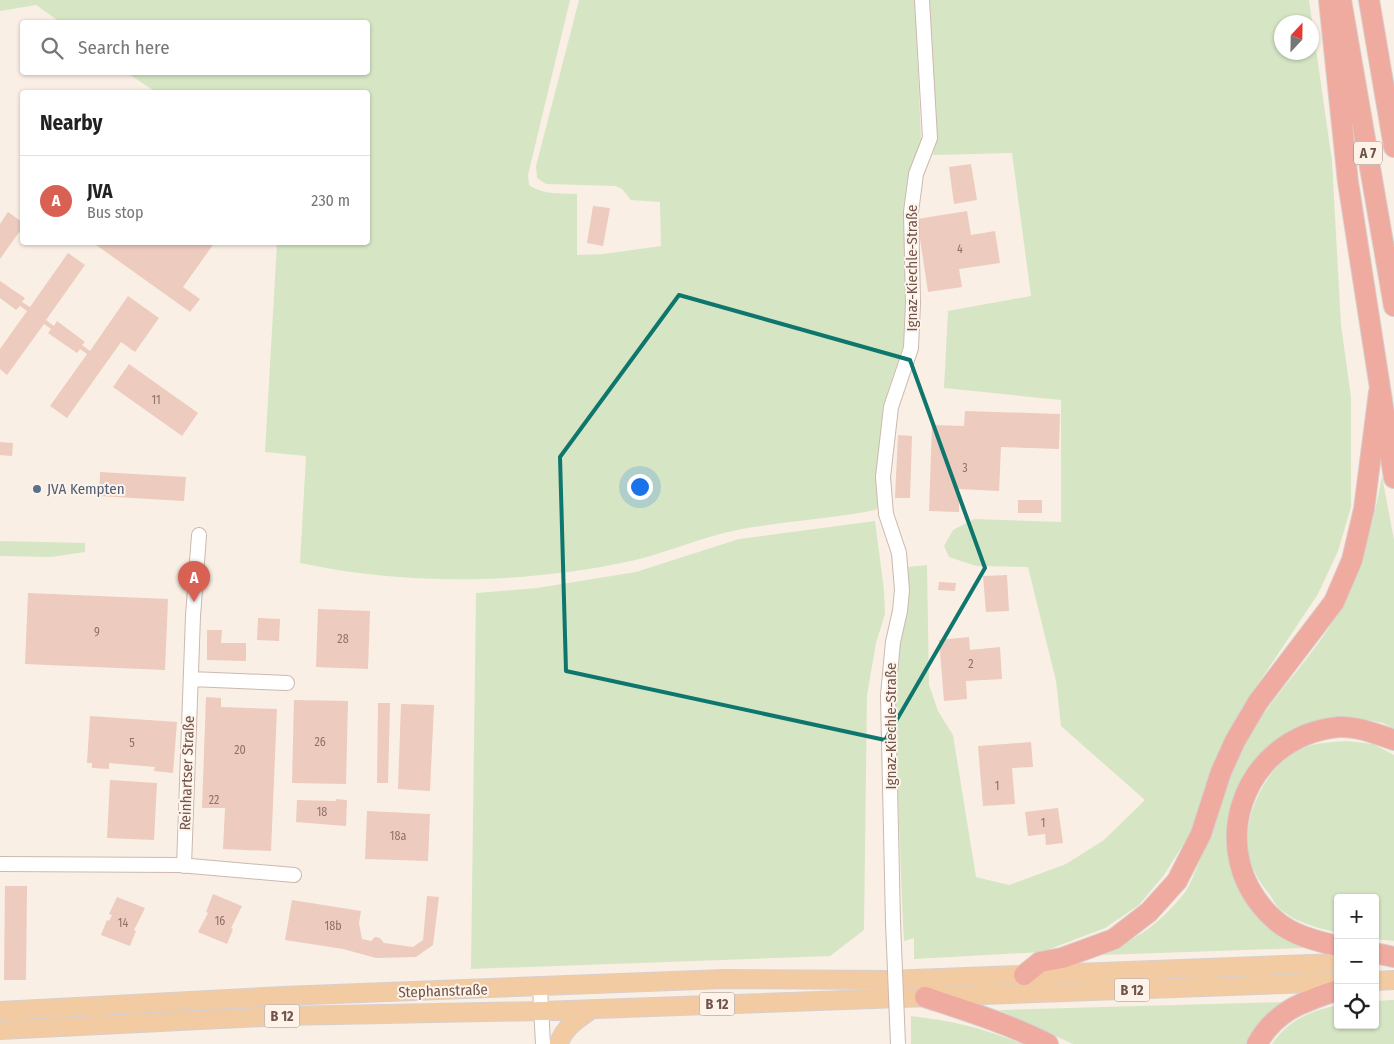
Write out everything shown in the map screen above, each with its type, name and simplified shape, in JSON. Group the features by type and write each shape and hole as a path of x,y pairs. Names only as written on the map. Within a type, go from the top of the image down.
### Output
{"highway":[{"path":"1328,0 1348,182 1379,392 1394,478"},
{"name":"A 7","path":"1341,0 1394,306"},
{"name":"A 7","path":"1369,0 1390,103 1394,147"},
{"path":"1024,975 1040,962 1062,958 1114,939 1149,912 1177,881 1201,834 1221,772 1235,741 1258,702 1334,602 1352,560 1364,509 1379,392"},
{"path":"1334,945 1307,938 1276,921 1252,895 1239,864 1236,833 1240,810 1252,782 1265,763 1285,744 1313,732 1340,727 1370,731 1394,740"},
{"path":"1379,954 1394,957"},
{"path":"1257,1044 1270,1024 1293,1006 1334,991"},
{"path":"925,997 1026,1032 1048,1044"}],"main road":[{"path":"1379,962 1394,961"},
{"name":"B 12","path":"1024,975 1334,963"},
{"name":"Stephanstraße","path":"0,1011 283,996 540,988 725,979 887,980 1024,975"},
{"path":"1379,981 1394,980"},
{"name":"B 12","path":"925,997 1334,982"},
{"name":"Stephanstraße","path":"0,1030 283,1016 542,1011 925,997"},
{"path":"559,1044 561,1038 574,1021 592,1009"}],"street":[{"name":"Ignaz-Kiechle-Straße","path":"898,1044 893,922 888,695 893,642 900,611 902,590 899,553 886,514 883,477 891,408 911,348 913,303 910,212 916,174 930,138 922,0"},
{"name":"Reinhartser Straße","path":"184,866 199,535"},
{"path":"191,679 287,683"},
{"path":"0,864 184,866 294,875"},
{"path":"540,988 543,1044"}],"highlighted area":[{"path":"679,295 910,360 985,568 885,740 566,671 560,457"}],"green space":[{"path":"0,0 570,0 528,175 529,185 534,188 552,193 577,194 577,255 603,254 661,246 660,202 631,200 622,189 615,186 546,184 537,178 536,166 579,0 915,0 921,140 910,173 904,212 909,303 903,347 883,406 877,479 879,503 876,510 737,530 658,554 590,569 507,578 424,579 382,576 300,563 306,456 265,452 277,245 370,245 370,90 153,90 130,75 370,75 370,20 57,20 36,5 0,11"},
{"path":"930,0 1309,0 1311,15 1274,15 1274,60 1318,60 1332,161 1341,325 1351,397 1351,507 1338,551 1318,594 1244,705 1227,737 1193,829 1164,875 1139,905 1105,928 1042,952 914,959 914,938 904,941 894,695 907,567 927,565 929,685 938,711 953,735 976,877 1009,885 1066,864 1104,840 1145,800 1061,726 1056,681 1028,567 976,566 949,557 944,546 953,530 974,519 1061,522 1061,400 944,388 948,311 1031,296 1012,153 933,155 936,138"},
{"path":"1382,476 1394,540 1394,729 1383,723 1354,717 1323,720 1293,730 1263,750 1241,783 1230,813 1229,852 1241,890 1271,929 1304,948 1102,955 1148,929 1167,913 1187,889 1244,745 1267,709 1320,641 1342,605 1356,574 1367,542"},
{"path":"875,521 884,590 885,614 876,643 867,695 864,930 830,956 471,969 476,593 537,588 636,572 739,539"},
{"path":"0,541 85,543 85,552 51,557 0,556"},
{"path":"1347,741 1373,744 1394,755 1394,941 1379,939 1379,894 1334,894 1334,932 1287,915 1278,907 1253,869 1249,857 1247,837 1249,822 1259,793 1276,768 1286,758 1298,750 1322,743"},
{"path":"1394,1000 1394,1044 1272,1044 1286,1028 1300,1018 1334,1006 1334,1029 1379,1029 1379,1001"},
{"path":"1284,1002 1270,1014 1246,1044 1073,1044 999,1010"},
{"path":"911,1016 968,1026 1022,1044 911,1044"}],"building":[{"path":"971,164 977,200 954,204 949,167"},
{"path":"593,206 610,208 603,246 587,243"},
{"path":"967,211 971,235 995,231 1000,263 959,269 962,287 928,292 917,219"},
{"path":"8,212 20,221 20,231 0,259 0,224"},
{"path":"96,245 213,245 183,287 200,299 190,312"},
{"path":"68,253 85,265 46,320 54,326 57,321 85,342 82,345 90,351 128,296 159,318 135,352 121,342 67,418 50,406 87,354 80,349 77,353 48,333 51,329 44,324 7,375 0,369 0,349 27,311 20,306 16,310 0,298 0,281 25,298 22,302 30,307"},
{"path":"129,364 198,413 182,436 113,387"},
{"path":"965,411 1060,414 1059,449 1001,447 999,491 959,489 959,512 929,511 932,425 964,426"},
{"path":"898,435 912,436 910,498 895,498"},
{"path":"0,442 13,443 12,456 0,455"},
{"path":"100,472 186,477 184,501 99,496"},
{"path":"1018,500 1042,500 1042,513 1018,513"},
{"path":"1007,575 1009,611 986,612 983,576"},
{"path":"939,582 956,583 955,591 938,590"},
{"path":"28,593 168,599 165,670 25,664"},
{"path":"318,609 370,611 368,669 316,667"},
{"path":"258,618 280,619 279,641 257,640"},
{"path":"207,630 222,630 221,643 246,643 246,661 207,660"},
{"path":"969,637 970,650 1000,647 1002,679 966,681 967,699 944,701 939,640"},
{"path":"206,697 221,698 221,707 277,709 271,851 223,849 225,808 202,808"},
{"path":"294,700 348,701 346,784 292,783"},
{"path":"378,703 390,703 388,783 377,783"},
{"path":"401,704 434,705 430,791 398,789"},
{"path":"90,716 177,722 173,773 154,771 155,767 109,763 109,769 92,768 92,763 87,763"},
{"path":"1031,742 1033,767 1012,768 1015,804 983,806 978,746"},
{"path":"110,780 157,783 154,840 107,838"},
{"path":"336,799 347,800 346,826 296,822 297,800 336,801"},
{"path":"1058,808 1063,843 1046,845 1045,834 1028,836 1025,812"},
{"path":"367,811 430,814 428,861 365,859"},
{"path":"5,886 27,886 26,980 4,980"},
{"path":"213,894 242,906 231,928 233,929 227,944 198,932 208,913 206,912"},
{"path":"427,896 439,897 433,945 416,957 376,958 343,949 285,940 292,900 361,911 359,923 362,939 371,941 375,937 380,938 384,943 413,947 423,940"},
{"path":"117,897 145,908 134,930 136,931 130,946 101,935 107,920 109,921 112,915 109,914"}],"place":[{"name":"JVA Kempten","path":"37,489"},
{"name":"JVA","path":"194,602"}]}
